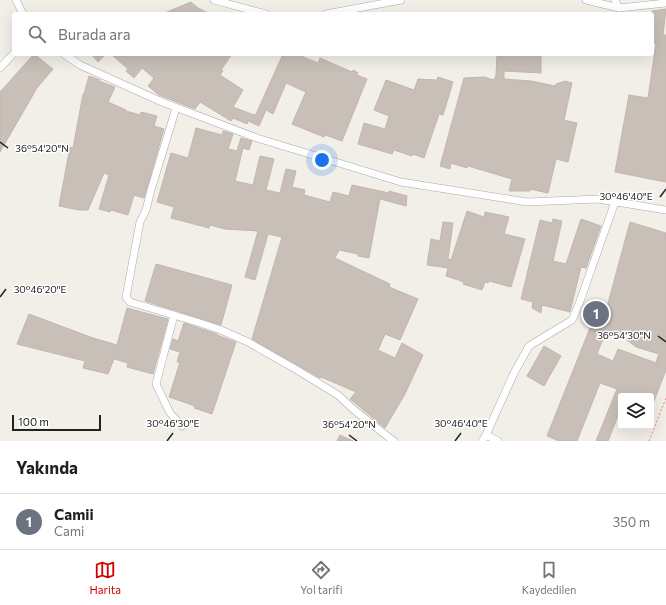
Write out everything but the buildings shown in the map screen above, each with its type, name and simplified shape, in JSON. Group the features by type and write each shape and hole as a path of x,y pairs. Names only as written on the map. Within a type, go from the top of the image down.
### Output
{"street":[{"path":"16,0 22,12"},
{"path":"214,0 259,12"},
{"path":"337,12 401,0"},
{"path":"586,0 619,8 666,3"},
{"path":"615,0 619,8"},
{"path":"0,68 12,54"},
{"path":"67,56 80,65 176,108 257,138 401,182 527,202 598,199 666,210"},
{"path":"176,108 146,210 140,222 126,297 130,302 221,330 248,342 338,395 370,423 394,441"},
{"path":"498,441 484,438 514,373 529,346 572,320 615,202"},
{"path":"174,315 156,384 170,413 182,426"}],"path":[{"path":"649,441 666,398"}],"place":[{"name":"Camii","path":"596,314"}]}
